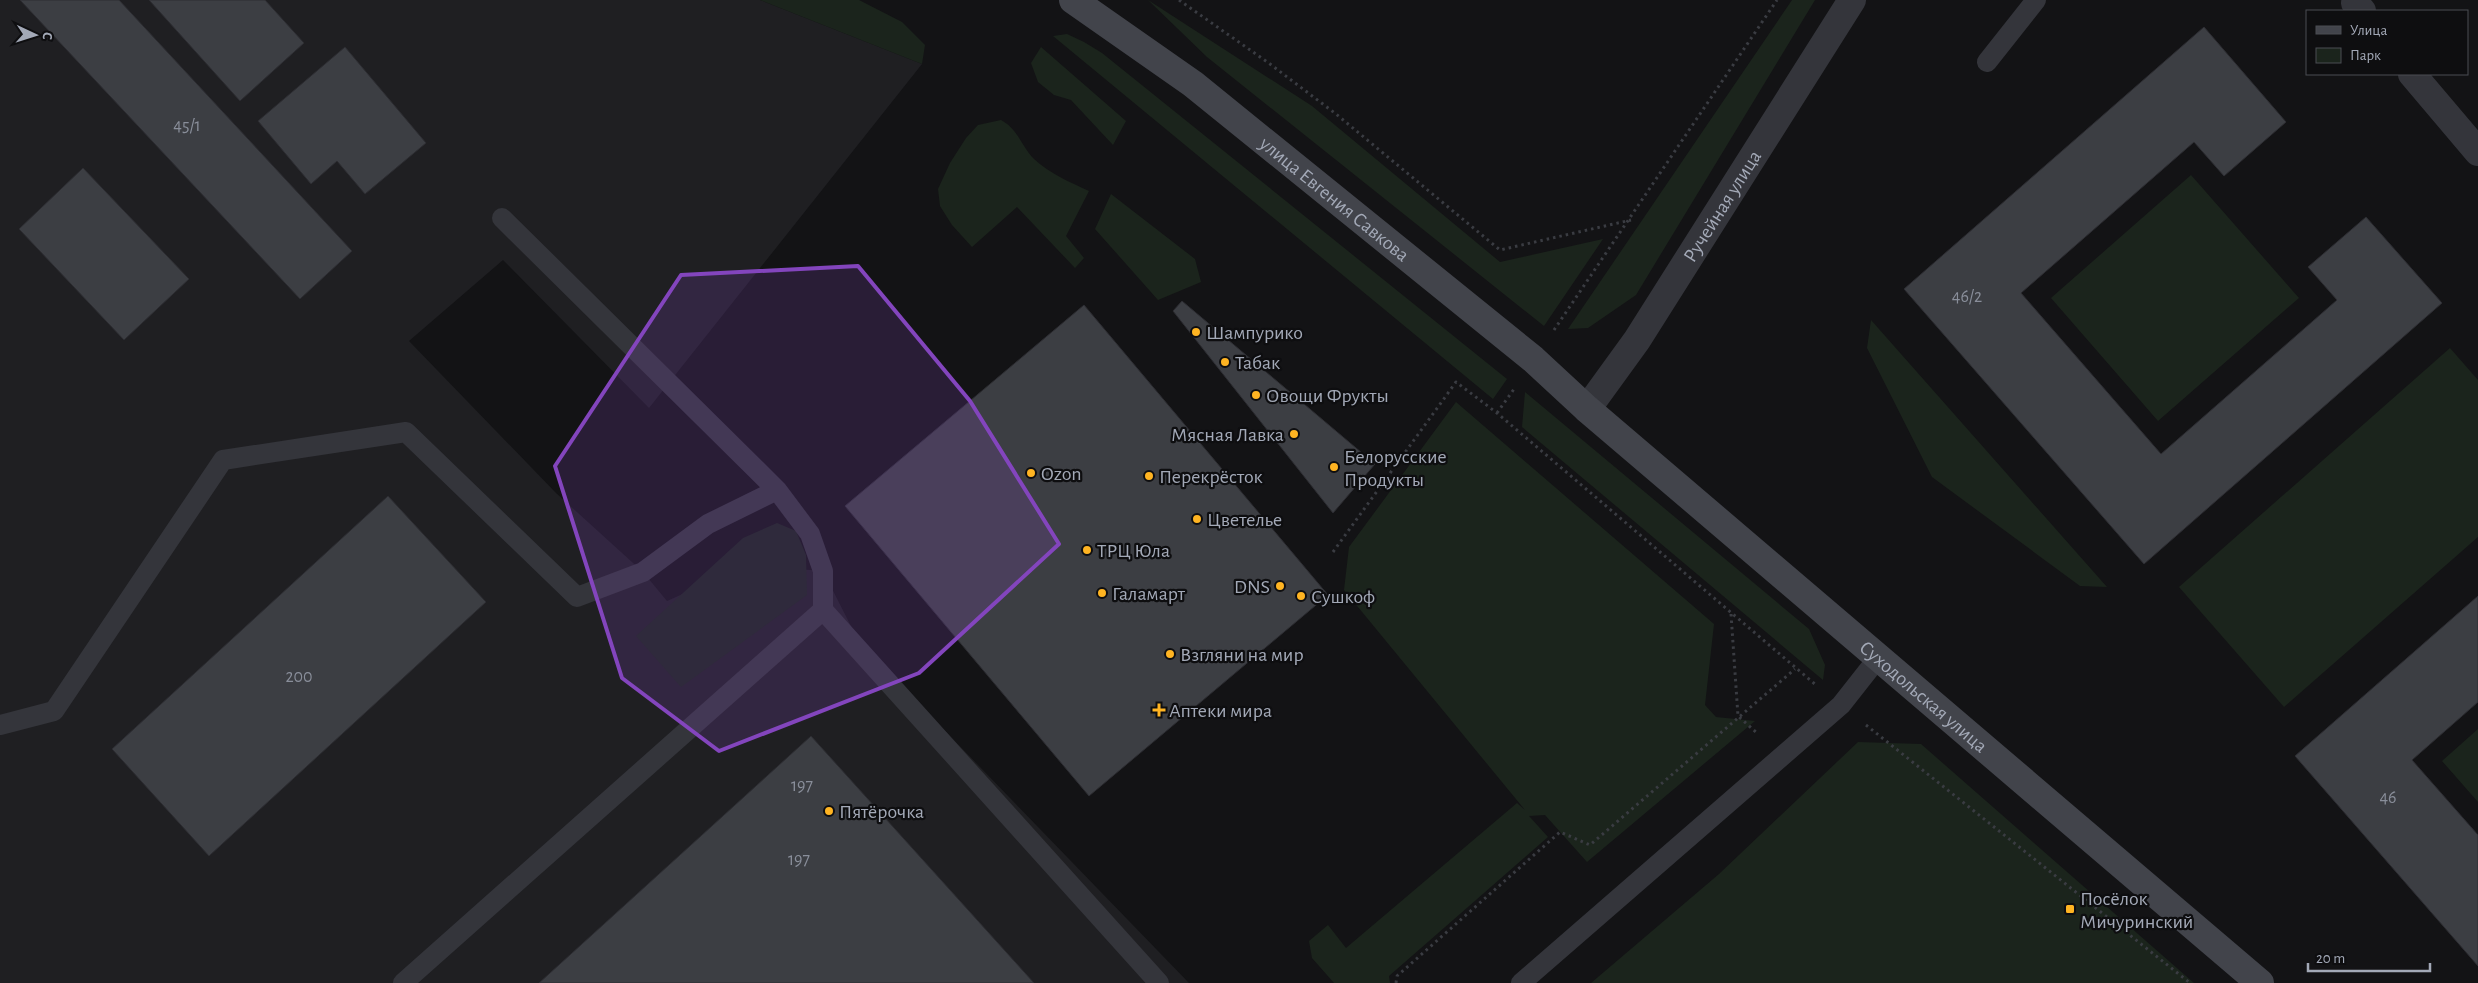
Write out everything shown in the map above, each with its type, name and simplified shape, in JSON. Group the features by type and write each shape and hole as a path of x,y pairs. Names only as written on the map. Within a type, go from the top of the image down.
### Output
{"main road":[{"name":"улица Евгения Савкова","path":"1073,0 1193,84 1533,359 1587,409"},
{"name":"Суходольская улица","path":"1587,409 2260,983"}],"street":[{"name":"Ручейная улица","path":"1587,409 1637,340 1852,0"},
{"path":"2413,75 2478,152"}],"lane":[{"path":"1987,62 2036,0"},
{"path":"502,218 777,490 810,534 823,571 823,610 1158,983"},
{"path":"0,726 54,711 223,460 406,432 576,596 643,572 708,524 777,490"},
{"path":"403,983 823,610"},
{"path":"1521,983 1841,705 1878,658"}],"path":[{"path":"1179,0 1270,64 1336,114 1500,250 1631,220"},
{"path":"1497,413 1631,220 1777,0"},
{"path":"1333,552 1456,382 1497,413 1795,669 2190,983"},
{"path":"1731,614 1738,716 1783,756"},
{"path":"1396,983 1397,976 1560,832 1590,845 1795,669"}],"highlighted area":[{"path":"858,266 970,401 1059,544 919,673 719,751 622,678 555,466 681,275"}],"shaded area":[{"path":"0,0 760,0 922,64 649,408 503,260 409,341 556,493 643,572 667,601 747,565 823,571 859,642 1189,983 0,983"}],"green space":[{"path":"760,0 859,0 902,22 925,45 922,64"},
{"path":"1148,0 1312,106 1500,262 1603,239 1544,326 1207,57"},
{"path":"1792,0 1815,0 1636,295 1588,328 1568,329"},
{"path":"1067,34 1102,53 1507,379 1493,399 1053,36"},
{"path":"1041,47 1126,121 1113,145 1071,100 1054,95 1038,82 1031,63"},
{"path":"1001,120 1011,128 1034,159 1040,164 1060,177 1089,191 1066,236 1084,258 1075,268 1017,207 972,247 952,225 940,206 938,189 950,163 966,138 978,125"},
{"path":"2191,175 2299,298 2158,421 2051,298"},
{"path":"1111,194 1195,259 1201,282 1158,300 1095,229"},
{"path":"1871,320 2107,587 2080,586 1932,477 1867,348"},
{"path":"2450,348 2478,380 2478,537 2284,707 2179,587"},
{"path":"1525,392 1809,629 1825,665 1823,680 1522,427"},
{"path":"1456,402 1714,624 1705,705 1716,717 1755,721 1587,862 1545,815 1529,816 1548,837 1389,976 1390,983 1334,983 1312,958 1309,941 1328,925 1346,948 1517,803 1525,810 1344,590 1349,547"},
{"path":"777,523 796,531 806,555 807,595 681,687 636,636 743,538"},
{"path":"2478,729 2478,802 2442,761"},
{"path":"1858,742 1921,744 2194,983 1591,983 1719,874"}],"building":[{"path":"20,0 119,0 352,251 300,299"},
{"path":"149,0 265,0 304,43 240,101"},
{"path":"2204,27 2286,122 2224,176 2194,142 2021,293 2161,454 2337,300 2308,267 2366,217 2442,303 2144,564 1904,289"},
{"path":"345,47 426,143 365,194 337,161 311,184 258,121"},
{"path":"83,168 189,279 124,340 19,229"},
{"path":"1182,301 1375,464 1333,513 1173,311"},
{"name":"ТРЦ Юла","path":"1084,305 1328,595 1089,796 845,506"},
{"path":"388,496 486,602 209,856 112,749"},
{"path":"2478,596 2478,702 2412,760 2478,835 2478,966 2295,756"},
{"path":"811,736 1034,983 539,983"}],"place":[{"name":"Шампурико","path":"1196,332"},
{"name":"Табак","path":"1225,362"},
{"name":"Овощи Фрукты","path":"1256,395"},
{"name":"Мясная Лавка","path":"1294,434"},
{"name":"Белорусские Продукты","path":"1334,467"},
{"name":"Ozon","path":"1031,473"},
{"name":"Перекрёсток","path":"1149,476"},
{"name":"Цветелье","path":"1197,519"},
{"name":"ТРЦ Юла","path":"1087,550"},
{"name":"DNS","path":"1280,586"},
{"name":"Галамарт","path":"1102,593"},
{"name":"Сушкоф","path":"1301,596"},
{"name":"Взгляни на мир","path":"1170,654"},
{"name":"Аптеки мира","path":"1159,710"},
{"name":"Пятёрочка","path":"829,811"},
{"name":"Посёлок Мичуринский","path":"2070,909"}]}
